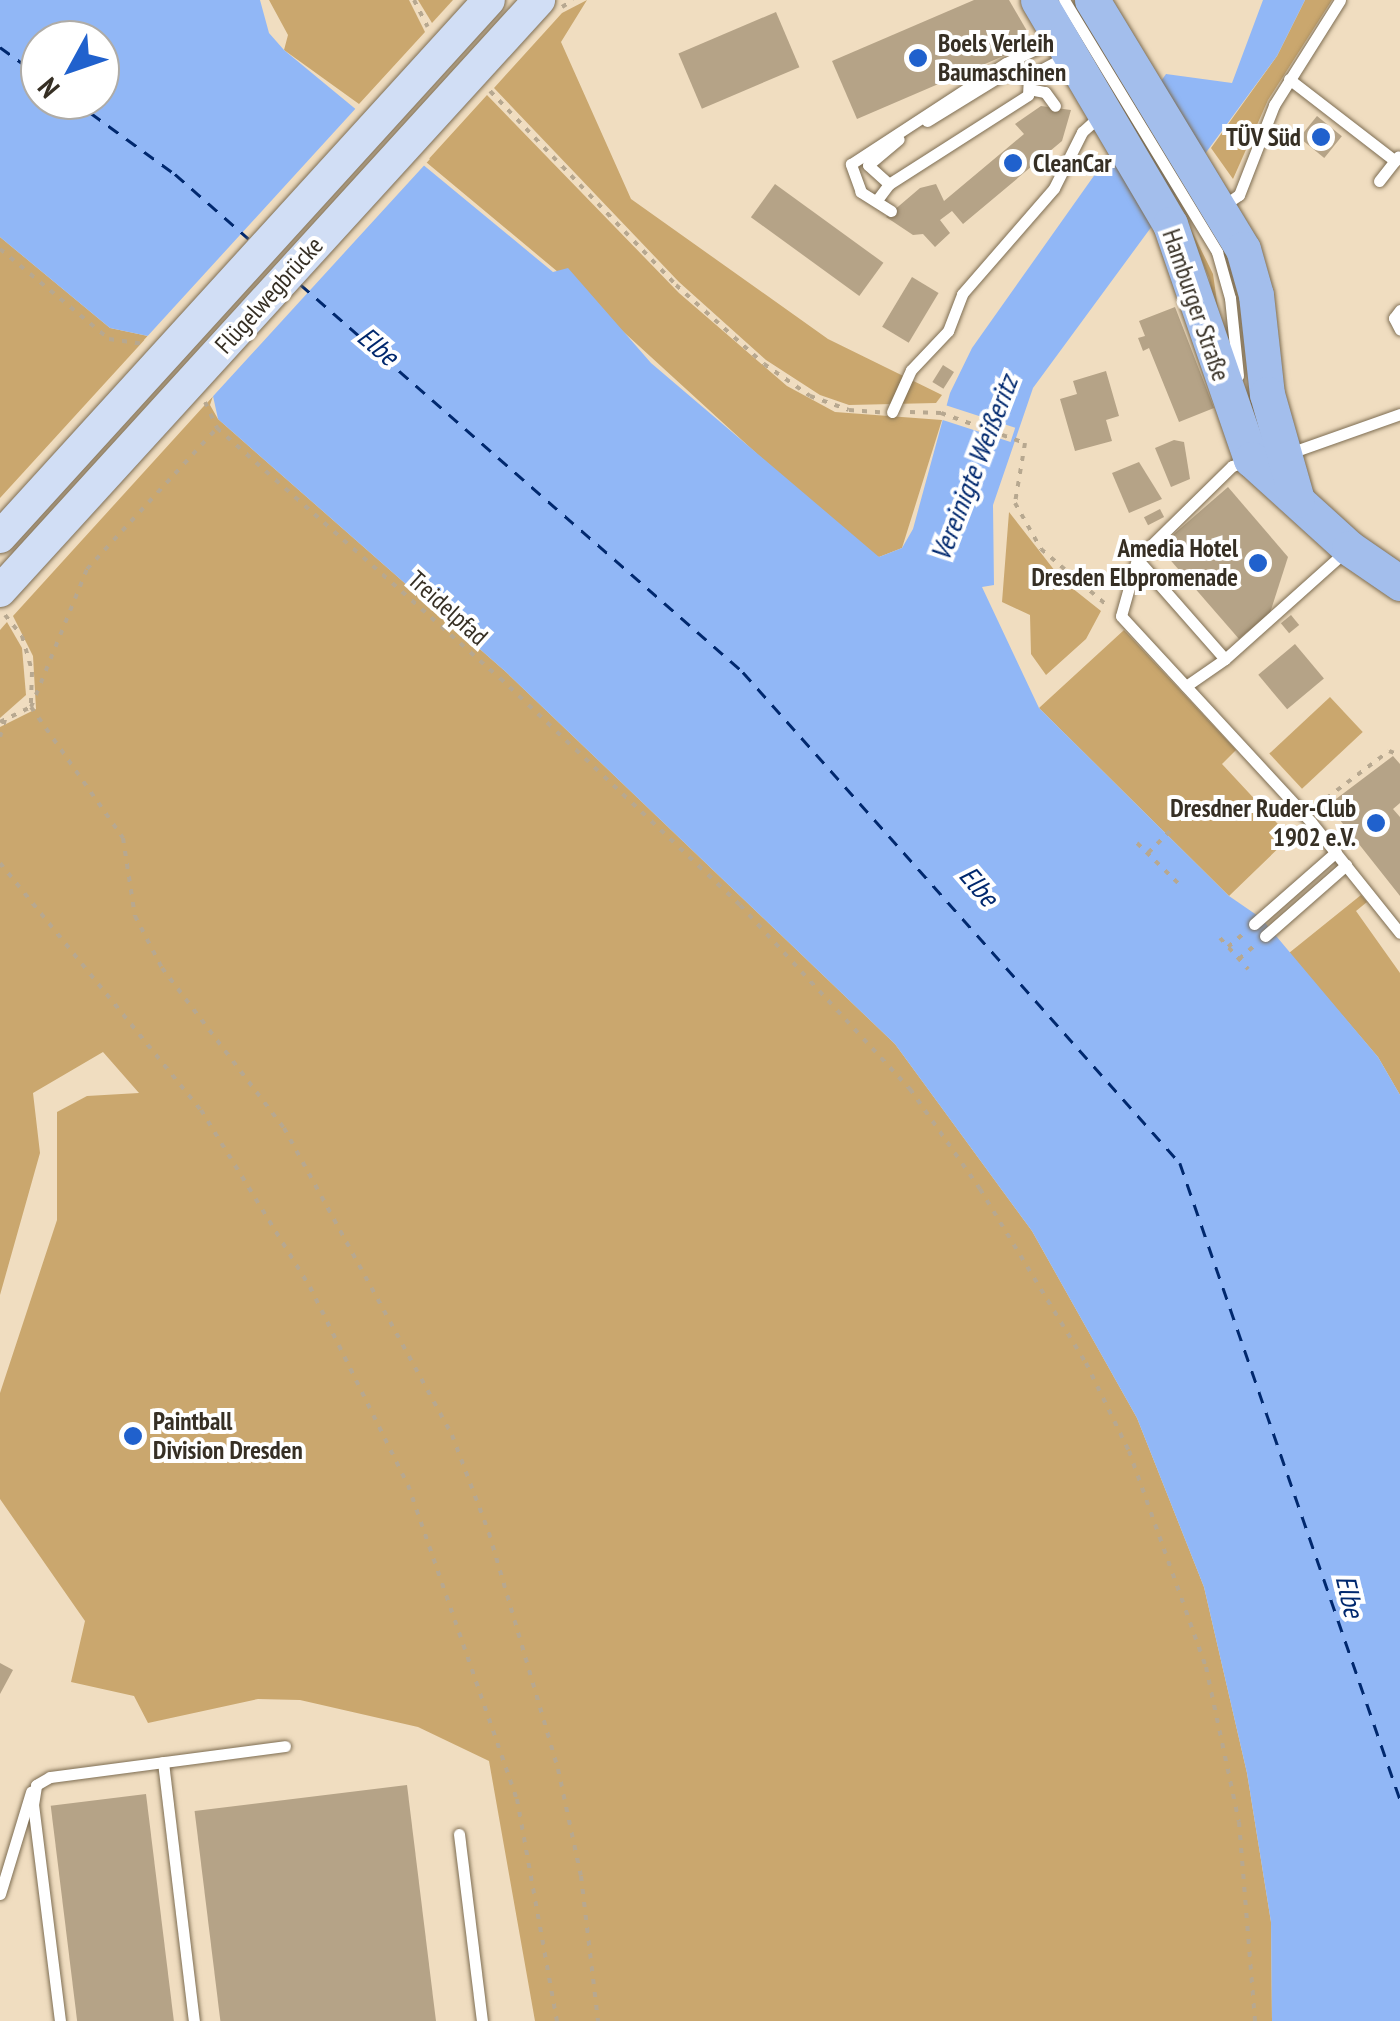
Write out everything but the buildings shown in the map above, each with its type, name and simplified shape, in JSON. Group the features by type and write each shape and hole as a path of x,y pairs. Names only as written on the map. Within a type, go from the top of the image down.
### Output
{"main road":[{"name":"Flügelwegbrücke","path":"0,537 490,0"},
{"name":"Flügelwegbrücke","path":"0,591 539,0"},
{"name":"Hamburger Straße","path":"1038,0 1065,45 1123,107 1196,203 1256,295 1267,394 1288,454 1297,500"},
{"name":"Hamburger Straße","path":"1092,0 1123,107 1196,203 1251,459 1349,548 1400,583"}],"lane":[{"path":"892,412 910,370 948,331 962,294 1054,188 1082,132 1123,107 1064,0"},
{"path":"1297,500 1262,449 1245,409 1225,274 1196,203 1239,195 1288,79 1340,0"},
{"path":"877,200 889,184 1028,95 1029,82 1065,45"},
{"path":"891,211 854,182 851,164 863,152 1065,45"},
{"path":"889,184 871,172 871,160 1005,73 1029,82 1055,106"},
{"path":"1288,79 1398,158 1379,181"},
{"path":"1400,310 1394,318 1400,330"},
{"path":"1288,454 1400,414"},
{"path":"1251,459 1232,466 1137,559 1120,616 1305,815 1400,933"},
{"path":"1186,686 1225,659 1349,548"},
{"path":"1137,559 1225,659"},
{"path":"1252,926 1336,852"},
{"path":"1262,938 1346,864"},
{"path":"0,1894 26,1799 36,1785 163,1762 285,1746"},
{"path":"163,1762 194,2021"},
{"path":"36,1785 33,1805 60,2021"},
{"path":"459,1834 482,2021"}],"path":[{"path":"414,0 441,41"},
{"path":"478,79 676,285 764,364 810,396 849,410 941,413 1016,436 1028,454 1015,503 1041,549 1120,616"},
{"path":"0,249 109,340 141,343 154,355"},
{"name":"Treidelpfad","path":"194,391 217,428 670,835 856,1025 910,1089 990,1206 1086,1363 1129,1452 1206,1667 1239,1822 1255,2021"},
{"path":"0,737 3,721 31,707 87,568 217,428"},
{"path":"0,610 22,636 32,672 31,707 123,838 135,916 162,968 284,1128 452,1435 489,1533 558,1769 581,1876 598,2021"},
{"path":"1305,815 1389,751 1400,754"},
{"path":"1148,854 1172,829"},
{"path":"1137,843 1178,883"},
{"path":"0,863 201,1110 310,1286 408,1485 517,1799 557,2021"},
{"path":"1228,947 1252,926"},
{"path":"1220,938 1248,969"},
{"path":"1239,959 1262,938"}],"shaded area":[{"path":"269,0 409,0 425,32 359,104 284,50 288,35"},
{"path":"418,0 453,0 432,23"},
{"path":"587,0 561,42 631,199 828,339 942,395 936,403 849,405 820,395 766,360 679,282 494,88 562,13"},
{"path":"1305,0 1332,0 1268,100 1233,179 1211,148 1277,56"},
{"path":"487,95 679,293 787,386 835,412 942,420 902,548 879,557 858,546 558,272 426,162"},
{"path":"1181,209 1213,274 1224,350 1209,278"},
{"path":"0,237 110,328 148,336 0,498"},
{"path":"213,396 210,405 218,419 506,672 895,1044 1032,1231 1137,1418 1204,1587 1247,1773 1271,1922 1272,2021 535,2021 489,1761 418,1727 300,1700 258,1699 148,1723 134,1696 71,1682 85,1621 0,1499 0,1393 57,1220 57,1112 87,1096 139,1093 103,1052 33,1093 40,1153 0,1295 0,727 36,709 33,656 13,616"},
{"path":"1009,512 1062,580 1101,611 1086,639 1046,675 1031,654 1030,615 1002,602"},
{"path":"7,622 22,648 26,695 0,718 0,630"},
{"path":"1124,630 1236,750 1222,764 1290,837 1229,896 1039,708"},
{"path":"1330,697 1363,732 1302,789 1269,754"},
{"path":"1361,895 1367,902 1356,911 1400,973 1400,1095 1378,1057 1289,953"}],"water":[{"path":"0,0 260,0 269,33 284,50 553,272 568,268 651,363 879,557 902,548 913,529 950,393 972,348 1166,74 1232,83 1263,0 1305,0 1277,56 1033,388 993,505 994,585 982,587 1039,708 1229,896 1261,918 1378,1057 1400,1095 1400,2021 1272,2021 1271,1922 1247,1773 1204,1587 1137,1418 1032,1231 895,1044 506,672 218,419 213,396 148,336 110,328 0,237"}],"pier":[{"path":"357,107 430,159 205,405 207,397 144,340"},
{"path":"942,404 1015,428 1011,442 937,418"}],"ferry route":[{"path":"0,47 20,62"},
{"path":"101,120 175,174 249,239"},
{"path":"300,284 743,672 1180,1163 1400,1799"}],"place":[{"name":"Boels Verleih Baumaschinen","path":"918,58"},
{"name":"TÜV Süd","path":"1321,137"},
{"name":"CleanCar","path":"1013,163"},
{"name":"Amedia Hotel Dresden Elbpromenade","path":"1258,563"},
{"name":"Dresdner Ruder-Club 1902 e.V.","path":"1376,823"},
{"name":"Paintball Division Dresden","path":"133,1436"}],"water label":[{"name":"Elbe","path":"378,346"},
{"name":"Vereinigte Weißeritz","path":"974,468"},
{"name":"Elbe","path":"979,886"},
{"name":"Elbe","path":"1350,1596"}]}
